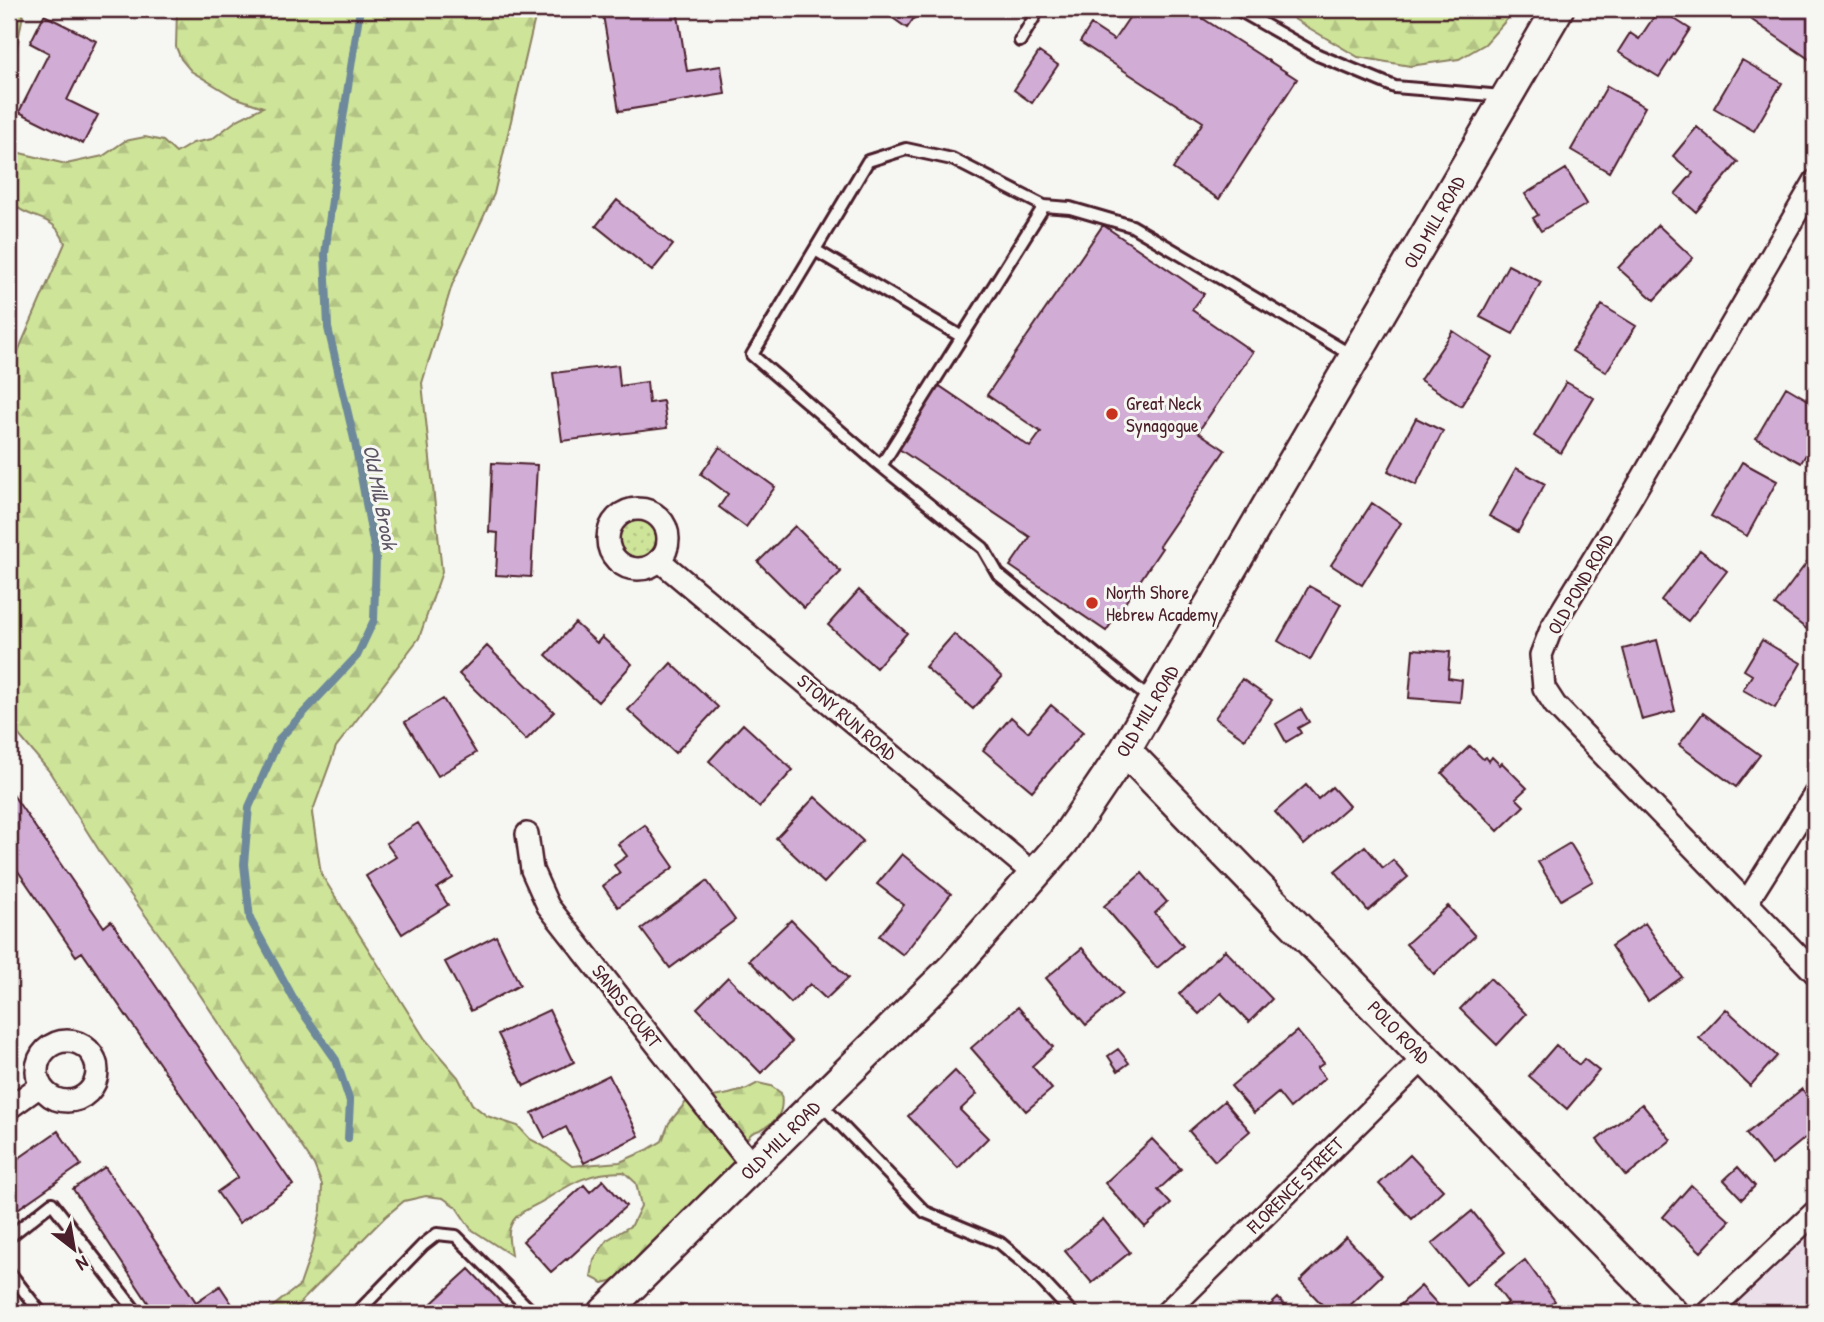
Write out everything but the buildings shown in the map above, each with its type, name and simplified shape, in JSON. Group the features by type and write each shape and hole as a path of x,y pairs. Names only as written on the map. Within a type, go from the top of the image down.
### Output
{"street":[{"name":"OLD MILL ROAD","path":"604,1313 953,968 1063,842 1125,750 1558,9"},
{"name":"OLD POND ROAD","path":"1815,181 1639,485 1552,627 1542,655 1544,688 1555,705 1815,973"},
{"name":"STONY RUN ROAD","path":"659,560 1034,874"},
{"name":"POLO ROAD","path":"1125,750 1672,1313"},
{"path":"1746,902 1815,794"},
{"name":"SANDS COURT","path":"527,834 532,870 548,906 753,1167"},
{"name":"FLORENCE STREET","path":"1166,1313 1424,1058"},
{"path":"9,1108 40,1086"},
{"path":"1708,1313 1815,1212"}],"lane":[{"path":"1020,41 1039,9"},
{"path":"1237,9 1318,55 1395,87 1507,96"},
{"path":"1153,702 998,574 984,548 881,466 752,355 868,161 906,149 952,159 1044,206 1070,208 1132,226 1354,357"},
{"path":"881,466 1044,206"},
{"path":"815,250 962,337"},
{"path":"818,1102 925,1212 1000,1243 1030,1268 1072,1313"},
{"path":"9,1237 52,1203 137,1313"},
{"path":"357,1313 437,1234 456,1236 533,1313"},
{"path":"9,1272 41,1313"}],"shaded area":[{"path":"1815,1211 1815,1313 1706,1313"}],"green space":[{"path":"9,9 24,9 9,89"},
{"path":"177,9 537,9 494,194 452,285 422,383 442,572 419,638 336,747 312,813 321,874 425,1039 458,1077 472,1104 487,1116 518,1126 530,1139 572,1166 620,1162 647,1150 662,1141 669,1123 686,1102 729,1094 758,1083 771,1086 781,1093 782,1105 779,1114 773,1122 752,1133 731,1173 633,1268 611,1281 603,1283 591,1277 594,1260 607,1240 632,1225 641,1206 636,1183 624,1172 590,1176 521,1213 514,1219 509,1231 511,1255 471,1229 456,1207 443,1198 426,1196 404,1201 290,1313 267,1313 300,1285 311,1253 321,1210 322,1185 314,1165 166,944 102,855 49,771 9,727 9,372 65,243 53,225 21,210 12,201 8,184 9,144 20,153 66,164 103,156 125,141 145,137 163,141 176,153 193,143 212,139 237,120 263,107 234,97 191,71 181,59 176,47"},
{"path":"1283,9 1510,9 1509,17 1485,44 1459,59 1410,66 1358,57 1294,19"},
{"path":"639,515 656,522 663,539 656,556 639,563 622,556 615,539 622,522"}],"waterway":[{"name":"Old Mill Brook","path":"348,1138 350,1102 336,1060 296,1003 250,919 244,864 249,807 280,738 357,656 374,620 376,558 355,443 328,328 325,254 360,9"}],"place":[{"name":"Great Neck Synagogue","path":"1112,414"},
{"name":"North Shore Hebrew Academy","path":"1092,603"}]}
